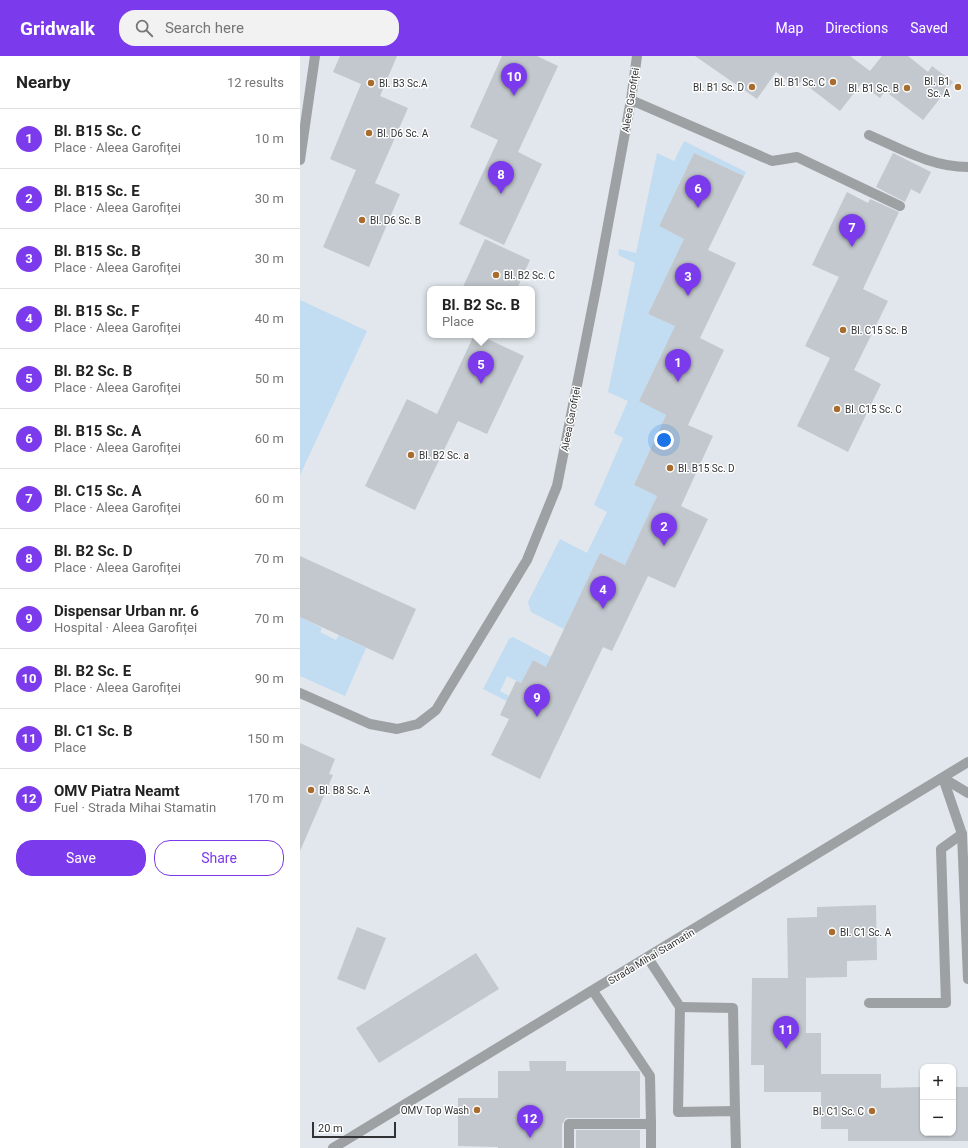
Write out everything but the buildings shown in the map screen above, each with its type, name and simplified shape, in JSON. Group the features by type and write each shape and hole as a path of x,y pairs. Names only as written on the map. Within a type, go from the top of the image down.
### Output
{"street":[{"path":"300,160 315,56"},
{"name":"Aleea Garofiței","path":"300,693 370,724 397,729 418,724 436,710 527,560 557,486 598,284 631,100 637,56"},
{"path":"631,100 772,161 797,157 900,206"},
{"path":"869,135 932,162 957,167 968,167"},
{"name":"Strada Mihai Stamatin","path":"333,1148 648,958 968,762"},
{"path":"943,778 968,793"},
{"path":"943,778 962,834 968,979"},
{"path":"869,1003 946,1003 941,850 962,834"},
{"path":"648,958 680,1007 678,1112 735,1111"},
{"path":"593,991 650,1076 651,1148"},
{"path":"680,1007 733,1008 736,1148"},
{"path":"569,1148 569,1124 651,1124"}],"shaded area":[{"path":"684,141 746,172 744,176 694,153 659,226 684,239 648,314 675,326 639,401 666,415 634,485 657,496 625,565 600,553 564,629 531,612 528,602 560,539 587,553 607,512 594,505 623,438 614,433 628,401 608,392 635,263 618,255 619,249 636,253 657,153 674,161"},
{"path":"300,300 367,331 300,475"},
{"path":"300,617 322,628 320,632 336,640 339,635 366,648 345,696 300,676"},
{"path":"513,637 553,658 548,668 533,660 521,683 507,676 500,691 509,696 507,701 483,689 509,639"}],"place":[{"name":"Bl. B1 Sc. C","path":"833,82"},
{"name":"Bl. B3 Sc.A","path":"371,83"},
{"name":"Bl. B1 Sc. D","path":"752,87"},
{"name":"Bl. B1 Sc. A","path":"958,87"},
{"name":"Bl. B1 Sc. B","path":"907,88"},
{"name":"Bl. B2 Sc. E","path":"514,96"},
{"name":"Bl. D6 Sc. A","path":"369,133"},
{"name":"Bl. B2 Sc. D","path":"501,194"},
{"name":"Bl. B15 Sc. A","path":"698,208"},
{"name":"Bl. D6 Sc. B","path":"362,220"},
{"name":"Bl. C15 Sc. A","path":"852,247"},
{"name":"Bl. B2 Sc. C","path":"496,275"},
{"name":"Bl. B15 Sc. B","path":"688,296"},
{"name":"Bl. C15 Sc. B","path":"843,330"},
{"name":"Bl. B15 Sc. C","path":"678,382"},
{"name":"Bl. B2 Sc. B","path":"481,384"},
{"name":"Bl. C15 Sc. C","path":"837,409"},
{"name":"Bl. B2 Sc. a","path":"411,455"},
{"name":"Bl. B15 Sc. D","path":"670,468"},
{"name":"Bl. B15 Sc. E","path":"664,546"},
{"name":"Bl. B15 Sc. F","path":"603,609"},
{"name":"Dispensar Urban nr. 6","path":"537,717"},
{"name":"Bl. B8 Sc. A","path":"311,790"},
{"name":"Bl. C1 Sc. A","path":"832,932"},
{"name":"Bl. C1 Sc. B","path":"786,1049"},
{"name":"OMV Top Wash","path":"477,1110"},
{"name":"Bl. C1 Sc. C","path":"872,1111"},
{"name":"OMV Piatra Neamt","path":"530,1138"}]}
